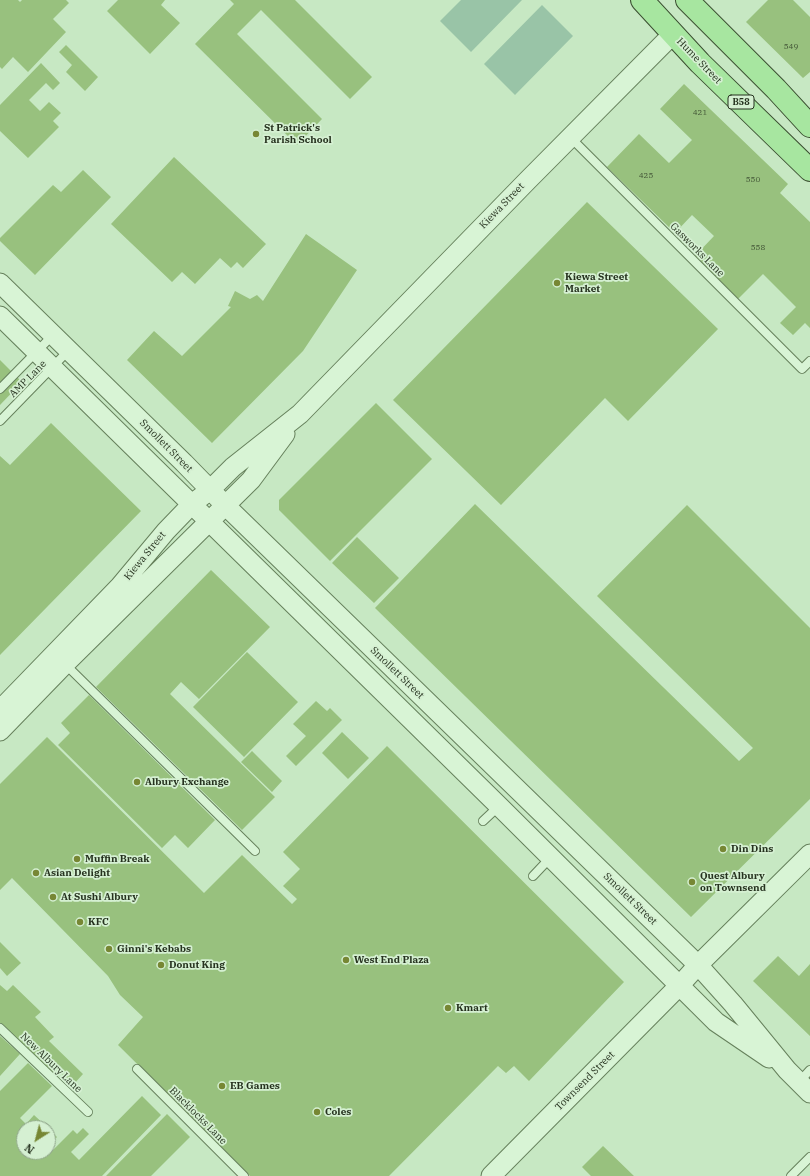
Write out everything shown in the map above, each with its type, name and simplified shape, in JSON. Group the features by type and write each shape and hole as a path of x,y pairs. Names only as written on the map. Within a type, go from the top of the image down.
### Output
{"main road":[{"name":"Hume Street","path":"642,0 700,63 810,170"},
{"name":"Kiewa Street","path":"673,34 696,3"},
{"path":"696,3 810,126"}],"street":[{"name":"Kiewa Street","path":"0,731 166,531 192,504 210,490 233,468 300,414 528,180 673,34"},
{"name":"Smollett Street","path":"0,283 226,506 698,965 801,1079"},
{"name":"Smollett Street","path":"0,316 551,857 716,1022 801,1079"},
{"name":"Kiewa Street","path":"0,710 60,659 210,522 252,480 300,414"},
{"path":"499,806 516,789"},
{"path":"551,857 568,840"},
{"path":"698,965 810,854"},
{"name":"Townsend Street","path":"491,1176 698,965"}],"lane":[{"name":"Gasworks Lane","path":"571,138 802,369 810,361"},
{"path":"0,389 54,335"},
{"name":"AMP Lane","path":"0,421 69,350"},
{"path":"60,659 255,851"},
{"path":"483,821 499,806"},
{"path":"533,876 551,857"},
{"name":"New Albury Lane","path":"0,1028 88,1112"},
{"name":"Blacklocks Lane","path":"137,1069 244,1176"},
{"path":"791,1176 810,1157"}],"green space":[{"path":"461,0 522,0 471,52 440,21"},
{"path":"542,5 573,36 515,95 484,64"}],"building":[{"path":"0,0 18,0 20,2 22,0 66,0 69,3 53,19 66,32 28,72 13,57 2,69 0,67"},
{"path":"118,0 165,0 161,5 180,23 150,54 107,11"},
{"path":"230,0 295,0 372,77 350,99 261,10 237,34 322,119 297,145 195,44 234,4"},
{"path":"768,0 793,0 810,17 810,72 803,78 746,22"},
{"path":"66,45 98,77 85,91 66,72 72,65 59,52"},
{"path":"41,63 60,83 53,90 46,83 29,100 40,111 49,102 61,113 53,121 59,127 28,158 0,131 0,105"},
{"path":"684,84 788,184 780,193 810,222 810,328 805,323 793,335 780,323 796,307 763,274 738,299 694,257 714,236 692,215 675,233 607,167 639,134 669,163 692,140 660,109"},
{"path":"174,157 266,244 243,268 237,262 231,268 220,258 195,284 182,272 172,282 111,224"},
{"path":"83,170 111,197 35,275 0,241 0,238 53,185 61,192"},
{"path":"587,202 718,329 628,421 605,398 501,505 393,400"},
{"path":"306,234 357,270 303,351 212,443 127,360 154,331 182,356 231,307 228,306 235,291 250,299 257,295 263,301"},
{"path":"0,360 22,382 0,405"},
{"path":"376,403 432,459 330,561 279,510 279,500"},
{"path":"51,423 141,511 0,655 0,456 10,465"},
{"path":"475,504 739,761 753,748 597,596 687,505 810,628 810,799 691,917 375,608"},
{"path":"357,537 399,578 374,603 332,563"},
{"path":"211,570 270,627 199,699 181,682 170,694 275,797 242,830 96,687"},
{"path":"247,652 298,702 244,757 193,707"},
{"name":"Albury Exchange","path":"89,695 215,820 188,848 175,835 162,848 58,745 70,733 61,723"},
{"path":"316,701 327,711 330,708 342,720 296,766 286,756 306,736 293,724"},
{"path":"342,732 369,758 348,779 322,753"},
{"name":"West End Plaza","path":"47,737 204,893 242,855 292,904 297,899 283,886 300,869 283,852 387,746 624,982 529,1081 514,1066 506,1073 498,1066 389,1176 250,1176 118,1045 143,1017 120,995 108,976 12,878 0,890 0,784"},
{"path":"252,751 282,781 272,792 241,762"},
{"path":"0,942 21,963 7,976 0,968"},
{"path":"778,956 799,976 810,964 810,1036 753,981"},
{"path":"0,985 7,991 13,985 41,1012 35,1017 54,1037 49,1041 83,1074 73,1085 59,1071 53,1077 0,1024"},
{"path":"0,1036 20,1054 0,1076"},
{"path":"28,1063 52,1086 20,1118 22,1120 16,1120 16,1160 56,1160 56,1147 73,1130 77,1134 83,1128 89,1134 71,1152 79,1160 142,1096 161,1115 102,1176 0,1176 0,1091"},
{"path":"167,1114 190,1137 151,1176 106,1176"},
{"path":"34,1115 39,1120 30,1120"},
{"path":"603,1146 634,1176 591,1176 582,1167"}],"place":[{"name":"St Patrick's Parish School","path":"256,134"},
{"name":"Kiewa Street Market","path":"557,283"},
{"name":"Albury Exchange","path":"137,782"},
{"name":"Din Dins","path":"723,849"},
{"name":"Muffin Break","path":"77,859"},
{"name":"Asian Delight","path":"36,873"},
{"name":"Quest Albury on Townsend","path":"692,882"},
{"name":"At Sushi Albury","path":"53,897"},
{"name":"KFC","path":"80,922"},
{"name":"Ginni's Kebabs","path":"109,949"},
{"name":"West End Plaza","path":"346,960"},
{"name":"Donut King","path":"161,965"},
{"name":"Kmart","path":"448,1008"},
{"name":"EB Games","path":"222,1086"},
{"name":"Coles","path":"317,1112"}]}
